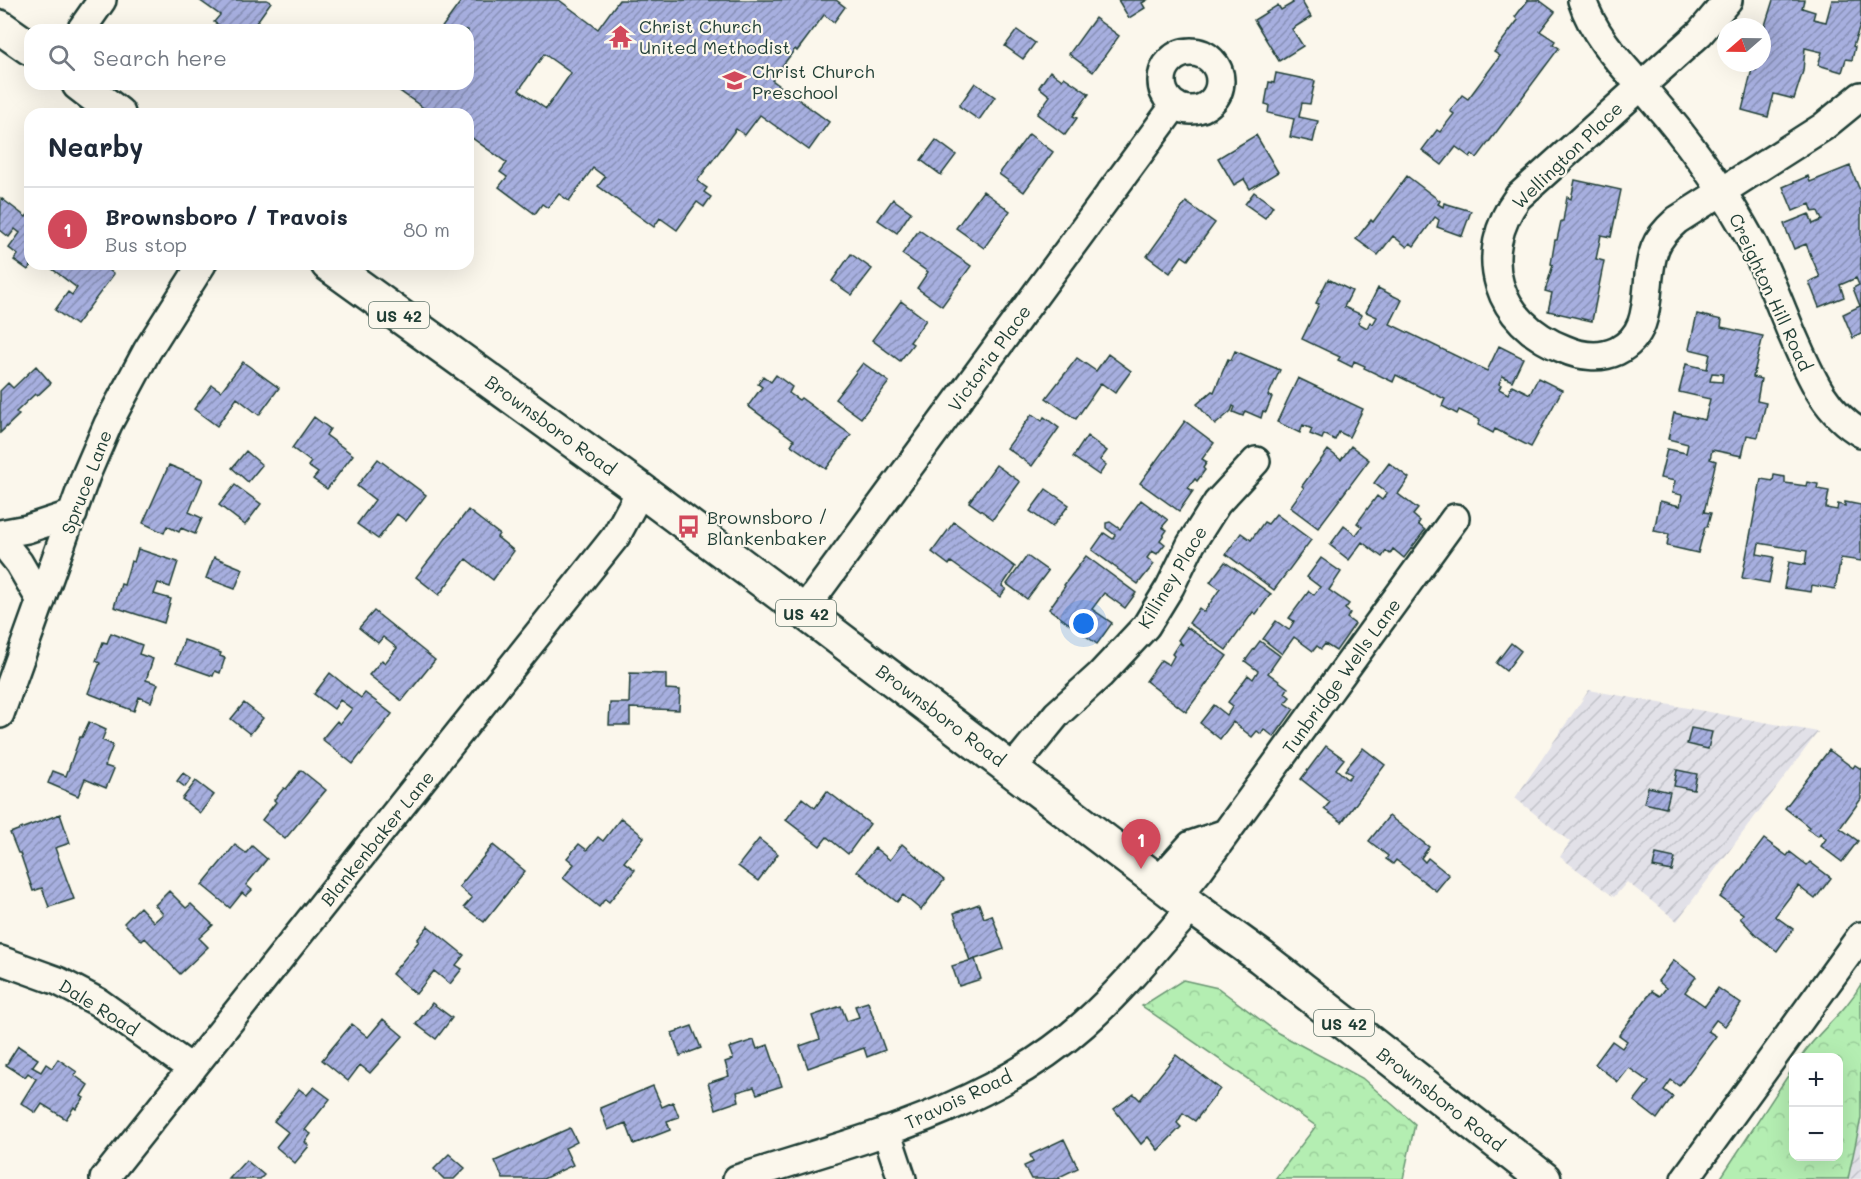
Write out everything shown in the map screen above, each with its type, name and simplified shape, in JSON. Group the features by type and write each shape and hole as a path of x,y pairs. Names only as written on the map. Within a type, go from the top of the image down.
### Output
{"main road":[{"path":"0,27 24,44"},
{"path":"87,90 110,108"},
{"name":"Brownsboro Road","path":"336,270 641,490 803,611 1261,957 1544,1179"}],"street":[{"path":"85,24 102,0"},
{"name":"Creighton Hill Road","path":"1582,0 1603,42 1699,159 1722,191 1761,261 1821,396 1842,420 1861,433"},
{"name":"Wellington Place","path":"1728,0 1700,33 1518,197 1510,208 1498,233 1495,260 1499,285 1510,309 1542,338 1583,355 1603,355 1617,351 1630,341 1640,328 1646,312 1652,255 1660,237 1677,220 1823,127 1861,96"},
{"name":"Victoria Place","path":"803,611 1175,105"},
{"name":"Spruce Lane","path":"0,714 86,475 108,424 147,351 198,270"},
{"name":"Killiney Place","path":"1012,769 1057,714 1100,675 1146,626 1170,587 1191,544 1217,503 1256,461"},
{"name":"Blankenbaker Lane","path":"104,1179 616,536 641,490"},
{"path":"0,534 27,529 73,514"},
{"name":"Tunbridge Wells Lane","path":"1176,895 1191,845 1226,833 1455,518"},
{"path":"0,539 20,563 41,602"},
{"name":"Travois Road","path":"737,1179 886,1131 959,1103 1001,1082 1054,1048 1083,1025 1112,997 1176,895"},
{"path":"1685,1179 1861,936"},
{"name":"Dale Road","path":"0,960 58,981 98,1002 192,1069"},
{"path":"886,1131 902,1179"}],"shaded area":[{"path":"1589,690 1818,732 1677,921 1627,882 1614,897 1560,857 1570,842 1515,798"},
{"path":"1861,1118 1861,1179 1848,1179 1848,1175"}],"green space":[{"path":"1183,980 1218,988 1278,1033 1362,1078 1415,1124 1403,1179 1275,1179 1316,1126 1142,1006"},
{"path":"1861,984 1861,1118 1848,1179 1720,1179 1789,1074 1789,1161 1843,1161 1843,1053 1804,1053"}],"building":[{"path":"199,0 267,0 271,2 255,24 217,24 214,22 220,15"},
{"path":"462,0 559,0 598,29 619,0 836,0 845,7 834,22 824,15 772,80 829,122 809,150 760,115 745,135 736,129 697,181 707,188 704,192 711,197 704,207 697,202 677,230 660,218 654,227 598,186 605,177 593,168 569,201 559,194 548,208 542,204 535,214 499,187 507,177 500,172 507,163 474,139 474,108 424,108 398,90 474,90 474,24 444,24","holes":["544,54 571,73 546,109 519,90"]},
{"path":"1118,0 1147,0 1142,3 1145,8 1129,18"},
{"path":"1291,0 1301,0 1311,17 1292,29 1303,46 1279,61 1254,20 1278,5 1281,10 1293,3"},
{"path":"1528,0 1539,0 1555,12 1540,31 1555,41 1553,44 1559,48 1477,158 1472,154 1470,157 1456,147 1442,165 1422,150 1437,130 1440,132 1454,114 1450,111 1462,95 1468,99 1500,56 1494,52 1518,20 1515,17"},
{"path":"1773,0 1804,0 1802,8 1815,12 1813,19 1826,22 1832,0 1861,0 1861,23 1853,46 1855,47 1852,60 1846,59 1842,72 1818,65 1822,52 1805,48 1803,71 1794,99 1774,94 1768,117 1742,110 1751,72 1771,72 1771,18 1767,18"},
{"path":"1095,18 1119,36 1093,72 1069,54"},
{"path":"1017,30 1035,43 1023,59 1005,46"},
{"path":"1050,71 1062,80 1064,77 1089,94 1073,116 1077,118 1065,135 1037,114 1050,96 1039,87"},
{"path":"1276,73 1315,81 1310,104 1302,103 1299,117 1318,121 1313,142 1290,137 1294,119 1268,113 1269,105 1265,104 1269,82 1274,83"},
{"path":"975,83 995,97 979,120 959,106"},
{"path":"1029,134 1053,152 1024,192 999,174"},
{"path":"1256,135 1278,172 1250,189 1244,179 1234,185 1218,158"},
{"path":"936,140 956,155 941,175 921,160"},
{"path":"1850,166 1861,193 1861,334 1853,338 1843,314 1860,306 1853,288 1859,285 1856,278 1840,285 1844,297 1819,307 1809,282 1820,277 1806,244 1794,249 1784,224 1809,214 1813,224 1822,220 1818,211 1813,212 1810,204 1793,211 1783,187 1808,176 1810,182"},
{"path":"1407,176 1440,201 1438,204 1443,207 1444,203 1471,211 1462,236 1437,227 1439,220 1435,217 1414,246 1410,243 1407,247 1393,236 1378,255 1356,239 1371,220 1373,222"},
{"path":"1575,180 1621,190 1611,237 1601,235 1596,259 1604,261 1592,321 1548,311 1552,293 1545,291 1553,265 1551,264 1555,240 1557,240 1561,221 1563,221 1567,197 1571,199"},
{"path":"983,191 1010,211 984,248 956,228"},
{"path":"1254,192 1273,206 1265,218 1245,204"},
{"path":"1,198 24,215 24,267 14,260 18,255 9,248 20,233 15,229 9,237 0,230"},
{"path":"893,199 911,212 897,233 878,220"},
{"path":"1186,202 1215,223 1188,260 1182,256 1170,273 1147,256"},
{"path":"919,230 971,266 942,306 917,288 928,272 902,254"},
{"path":"851,254 872,269 852,295 832,281"},
{"path":"54,270 109,270 114,274 76,325 55,310 68,292 72,295 77,288"},
{"path":"1328,279 1352,291 1344,307 1362,315 1358,323 1367,328 1370,322 1373,324 1377,317 1366,312 1378,288 1402,300 1390,324 1487,371 1499,346 1523,358 1512,381 1502,376 1499,389 1508,394 1512,385 1530,394 1538,378 1562,390 1531,447 1495,429 1493,433 1478,425 1480,420 1459,410 1457,414 1442,406 1445,399 1396,375 1393,382 1354,361 1352,367 1338,360 1340,357 1302,339"},
{"path":"901,301 926,320 910,342 913,344 900,361 872,340"},
{"path":"1697,314 1722,320 1721,327 1763,336 1753,377 1761,379 1757,401 1766,403 1758,437 1747,435 1742,456 1712,450 1710,459 1716,461 1704,512 1711,513 1698,553 1667,546 1669,534 1654,531 1660,501 1680,506 1682,495 1672,493 1675,481 1660,478 1667,449 1686,453 1688,444 1668,439 1674,413 1705,420 1710,399 1679,392 1686,364 1707,369 1710,354 1689,349","holes":["1712,373 1723,374 1722,382 1710,381"]},
{"path":"1235,351 1280,370 1268,396 1272,397 1261,418 1245,411 1243,416 1233,412 1235,407 1233,406 1231,411 1215,425 1197,404 1212,391 1214,392 1228,359 1231,360"},
{"path":"1108,354 1131,371 1115,393 1101,383 1076,419 1046,398 1077,358 1096,371"},
{"path":"243,362 279,388 259,415 237,398 217,426 194,409 212,385 221,391"},
{"path":"863,363 889,382 861,418 835,399"},
{"path":"36,366 51,383 16,412 19,415 0,433 0,391 8,383 13,388"},
{"path":"776,375 792,387 789,393 799,400 801,398 851,435 826,469 791,445 794,440 748,406 762,387 758,384 763,376 771,382"},
{"path":"1298,378 1363,409 1349,437 1339,432 1335,440 1324,434 1322,439 1310,434 1312,429 1303,425 1300,433 1277,422"},
{"path":"1032,414 1042,421 1044,417 1059,428 1032,466 1007,448"},
{"path":"314,417 330,429 326,435 353,455 327,489 313,479 318,473 308,466 311,462 292,448"},
{"path":"1185,421 1214,443 1202,459 1207,462 1203,468 1205,470 1188,488 1193,491 1179,511 1140,483"},
{"path":"1087,436 1107,451 1100,460 1106,465 1099,475 1073,457"},
{"path":"1351,446 1369,460 1318,528 1290,507 1328,450 1341,460"},
{"path":"246,451 262,465 248,482 232,468"},
{"path":"378,459 426,495 406,521 397,514 378,539 357,524 375,500 357,486"},
{"path":"1389,463 1409,478 1398,494 1418,509 1413,515 1425,530 1404,558 1393,549 1390,554 1386,551 1382,557 1362,542 1349,560 1330,545 1344,526 1356,535 1362,527 1357,523 1377,496 1382,500 1387,493 1374,483"},
{"path":"169,465 203,479 189,512 202,518 195,534 181,528 179,532 167,526 164,533 143,523"},
{"path":"996,465 1020,482 993,519 969,502"},
{"path":"1774,475 1785,477 1785,483 1806,486 1807,482 1818,484 1817,489 1829,491 1826,508 1837,510 1838,504 1845,506 1845,502 1861,505 1861,561 1841,558 1835,589 1812,585 1811,592 1784,588 1789,562 1805,565 1807,551 1759,543 1757,554 1774,557 1769,583 1742,578 1761,479 1773,481"},
{"path":"235,485 261,504 245,525 219,505"},
{"path":"1046,489 1069,505 1052,527 1030,511"},
{"path":"1141,500 1168,520 1162,527 1167,530 1160,540 1165,544 1157,554 1152,551 1147,558 1154,564 1138,584 1092,550 1104,533 1113,539 1115,535 1106,528 1106,523 1110,522 1120,529"},
{"path":"468,510 499,534 497,537 514,551 493,580 466,559 439,595 416,577"},
{"path":"1276,514 1311,540 1274,590 1226,554 1241,533 1251,540 1264,522 1268,524"},
{"path":"954,522 1015,567 1002,586 1006,589 1000,597 951,562 949,565 932,552"},
{"path":"138,549 178,562 170,587 158,583 154,594 171,599 164,623 114,607 121,584 124,585 131,561 134,562"},
{"path":"1027,556 1048,571 1027,599 1007,584"},
{"path":"1086,556 1136,593 1125,608 1104,593 1092,609 1112,623 1097,644 1049,609"},
{"path":"214,557 243,569 235,589 206,578"},
{"path":"1321,558 1341,572 1329,590 1349,604 1345,609 1350,613 1347,618 1355,624 1336,651 1325,644 1321,649 1317,646 1313,651 1294,637 1282,654 1263,639 1276,621 1289,630 1294,621 1289,618 1309,591 1314,595 1320,587 1307,577"},
{"path":"1225,562 1271,594 1256,614 1253,612 1226,650 1189,623 1199,608 1204,612 1220,589 1210,582"},
{"path":"374,611 435,660 402,701 369,675 382,660 385,663 397,648 383,637 378,643 359,628"},
{"path":"1187,627 1227,656 1186,712 1146,681 1161,660 1169,665 1174,656 1172,654 1179,643 1183,645 1178,640"},
{"path":"111,633 142,645 139,654 153,659 146,680 158,684 151,702 139,697 134,711 88,693 100,663 96,661 103,642 107,643"},
{"path":"184,640 221,653 220,656 225,658 220,673 215,671 213,676 176,663"},
{"path":"1260,641 1280,656 1268,673 1288,688 1285,693 1290,697 1285,703 1294,709 1274,737 1264,729 1261,734 1257,731 1252,737 1233,722 1220,739 1200,723 1214,705 1227,715 1233,706 1228,702 1248,675 1253,679 1258,671 1245,661"},
{"path":"1511,643 1521,651 1506,671 1496,663"},
{"path":"330,673 361,698 365,693 392,714 353,764 322,739 337,721 340,724 352,709 340,700 334,709 314,694"},
{"path":"630,673 666,674 666,689 680,690 679,710 630,708 630,725 609,725 610,703 629,703"},
{"path":"244,703 263,718 250,734 231,719"},
{"path":"89,722 106,730 102,740 113,745 105,766 114,769 106,788 85,779 78,796 48,783 53,771 66,776 80,737"},
{"path":"1691,728 1712,732 1708,749 1687,744"},
{"path":"1326,746 1344,759 1336,769 1348,779 1352,775 1345,770 1363,748 1385,765 1342,822 1324,809 1330,802 1301,779"},
{"path":"1829,750 1853,768 1855,765 1861,769 1861,799 1840,828 1858,841 1842,862 1821,846 1826,839 1820,833 1818,836 1807,829 1809,827 1785,808"},
{"path":"301,770 326,790 285,839 262,820 276,802 274,800"},
{"path":"1677,770 1697,774 1694,790 1674,786"},
{"path":"183,773 191,779 185,787 177,781"},
{"path":"196,781 214,795 200,813 182,799"},
{"path":"1648,787 1670,792 1666,808 1644,803"},
{"path":"827,791 870,824 848,854 827,837 820,846 786,820 802,798 815,808"},
{"path":"60,814 70,843 55,848 74,899 49,907 42,888 33,891 20,853 10,833"},
{"path":"1389,816 1429,847 1421,858 1425,862 1428,858 1449,875 1436,891 1396,860 1393,864 1386,859 1388,856 1369,841"},
{"path":"621,818 644,837 624,862 635,870 609,902 605,899 599,907 563,878 574,864 567,858 579,844 587,850 598,837 603,841"},
{"path":"759,839 778,854 758,881 738,866"},
{"path":"1764,839 1787,856 1790,852 1807,865 1810,862 1831,878 1815,899 1798,886 1775,916 1793,929 1777,951 1756,935 1740,918 1743,914 1720,897"},
{"path":"902,844 944,880 921,910 903,895 897,902 857,871 875,848 890,860"},
{"path":"235,845 246,853 252,846 267,859 246,885 252,890 246,896 242,893 230,908 202,885"},
{"path":"493,845 525,871 484,922 464,907 472,898 459,887"},
{"path":"1656,854 1675,858 1672,871 1653,867"},
{"path":"169,891 186,908 191,904 213,925 199,938 208,947 180,974 145,938 142,941 124,923 140,907 154,922 163,914 155,905"},
{"path":"979,904 984,918 992,915 1004,949 970,961 954,913"},
{"path":"428,926 464,955 456,965 462,969 450,984 434,971 416,994 392,974"},
{"path":"975,959 981,979 959,986 952,966"},
{"path":"1674,960 1696,977 1685,992 1705,1006 1718,988 1741,1004 1725,1026 1716,1020 1708,1031 1716,1036 1679,1086 1671,1080 1664,1090 1673,1097 1657,1119 1634,1101 1649,1082 1629,1068 1618,1082 1595,1064 1612,1041 1622,1048 1627,1041 1619,1035 1652,991 1660,996 1666,988 1658,981"},
{"path":"868,1002 885,1050 867,1057 864,1048 808,1068 800,1046 820,1039 812,1016 841,1006 847,1021 859,1017 855,1006"},
{"path":"432,1003 452,1018 436,1039 416,1024"},
{"path":"383,1019 403,1036 370,1073 360,1065 348,1081 322,1060 352,1024 368,1037"},
{"path":"692,1026 701,1048 680,1056 672,1033"},
{"path":"754,1040 757,1049 768,1045 782,1086 757,1094 754,1087 737,1092 739,1101 716,1109 708,1083 729,1076 725,1062 733,1059 729,1048"},
{"path":"18,1046 38,1059 32,1067 41,1072 46,1064 52,1068 58,1059 77,1072 74,1075 88,1085 81,1096 84,1098 66,1119 42,1104 36,1113 21,1103 36,1079 28,1073 25,1077 6,1065"},
{"path":"1176,1055 1220,1089 1195,1121 1183,1113 1177,1123 1181,1127 1158,1150 1148,1137 1141,1144 1114,1109 1134,1094 1140,1100"},
{"path":"653,1086 662,1107 673,1102 679,1117 667,1121 670,1130 634,1144 626,1123 608,1130 600,1108"},
{"path":"314,1087 330,1099 305,1130 311,1134 305,1142 309,1146 295,1163 276,1147 288,1132 274,1121 299,1089 307,1095"},
{"path":"570,1128 577,1142 565,1148 573,1165 543,1179 503,1179 495,1161"},
{"path":"1064,1139 1078,1168 1059,1177 1060,1179 1031,1179 1024,1166 1033,1162 1030,1155"},
{"path":"449,1154 465,1168 454,1179 444,1179 434,1169"},
{"path":"246,1160 264,1175 260,1179 229,1179"}],"place":[{"name":"Christ Church United Methodist","path":"621,36"},
{"name":"Christ Church Preschool","path":"734,81"},
{"name":"Brownsboro / Blankenbaker","path":"689,527"},
{"name":"Brownsboro / Travois","path":"1141,869"}]}
